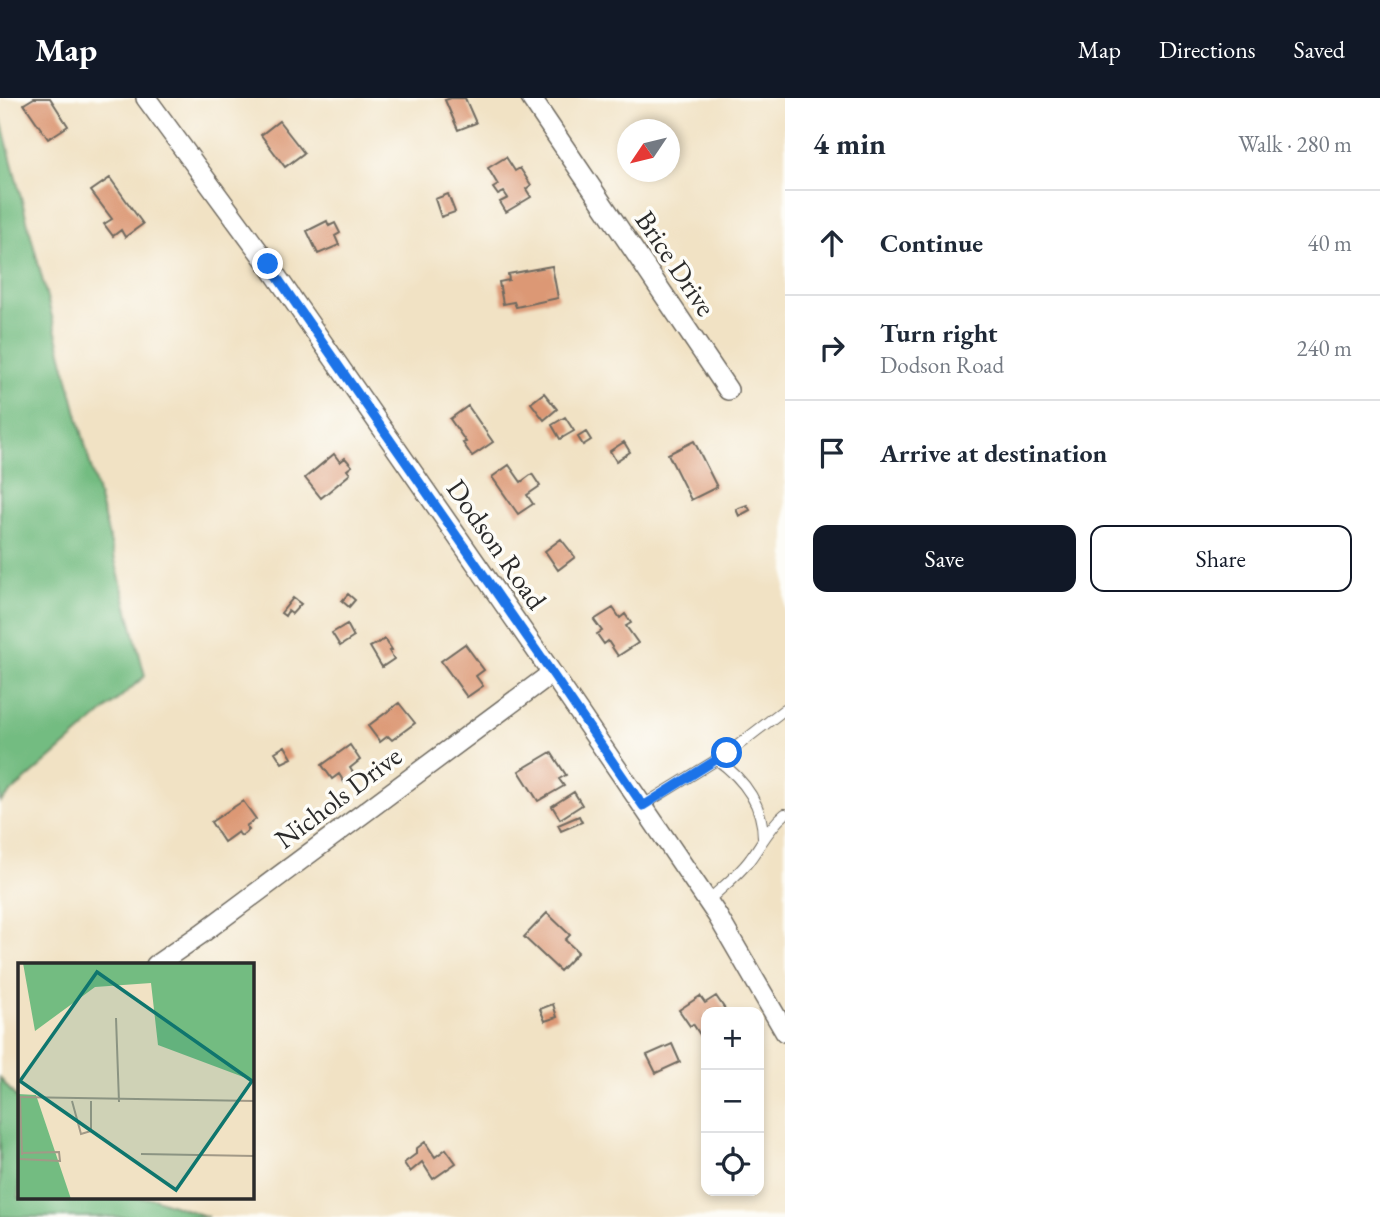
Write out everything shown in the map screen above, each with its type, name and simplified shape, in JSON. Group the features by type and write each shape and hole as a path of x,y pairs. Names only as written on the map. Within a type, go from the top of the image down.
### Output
{"street":[{"name":"Dodson Road","path":"146,98 268,264 708,901 785,1032"},
{"name":"Brice Drive","path":"531,98 728,390"},
{"name":"Nichols Drive","path":"159,963 552,673"}],"lane":[{"path":"643,806 727,753 785,709"},
{"path":"716,759 740,778 751,794 759,811 763,839"},
{"path":"708,901 750,860 778,819 785,814"}],"green space":[{"path":"0,116 145,676 0,802"},
{"path":"0,1078 18,1100 18,1200 159,1200 208,1217 0,1217"}],"building":[{"path":"34,98 50,98 68,126 48,139 24,104"},
{"path":"465,98 476,123 458,130 445,100"},
{"path":"279,121 304,153 285,167 261,135"},
{"path":"506,157 515,171 520,168 531,185 526,189 531,197 506,212 500,202 508,198 504,192 498,195 493,188 498,185 488,168"},
{"path":"110,178 143,224 125,237 121,230 113,236 104,224 112,219 91,191"},
{"path":"448,194 455,212 441,217 435,199"},
{"path":"327,221 329,226 335,223 340,233 335,236 339,245 318,254 307,231"},
{"path":"552,266 558,298 516,307 514,302 503,304 499,282 509,280 508,274"},
{"path":"544,393 557,409 544,420 531,403"},
{"path":"468,406 493,442 472,456 450,419"},
{"path":"565,417 574,431 560,439 552,425"},
{"path":"586,432 591,440 583,445 578,437"},
{"path":"694,441 717,487 691,500 668,454"},
{"path":"624,442 630,452 616,461 610,451"},
{"path":"334,454 340,462 345,458 352,466 347,470 350,474 321,498 305,478"},
{"path":"509,465 521,482 532,474 540,486 527,495 533,504 518,514 492,477"},
{"path":"747,505 750,510 739,516 736,509"},
{"path":"561,539 575,557 558,570 545,551"},
{"path":"348,594 355,600 349,607 342,601"},
{"path":"293,598 301,604 292,614 288,611 285,616 281,613"},
{"path":"613,608 620,618 625,614 631,623 626,626 638,643 618,656 608,641 604,644 597,634 602,631 594,620"},
{"path":"347,624 354,637 340,646 332,633"},
{"path":"385,639 394,659 382,667 370,647"},
{"path":"465,644 484,670 476,676 483,686 467,697 441,661"},
{"path":"399,703 415,723 392,740 388,736 380,742 368,726"},
{"path":"350,745 360,760 350,768 354,774 344,782 339,774 332,779 322,765"},
{"path":"285,746 292,758 282,763 275,752"},
{"path":"551,752 566,775 559,779 564,786 538,801 519,771"},
{"path":"574,792 582,805 560,819 552,806"},
{"path":"243,801 256,819 246,826 249,830 241,836 238,832 224,842 211,822"},
{"path":"579,816 582,822 561,831 558,825"},
{"path":"547,913 570,935 565,940 578,952 560,971 524,937"},
{"path":"700,996 705,1003 716,996 724,1007 701,1007 701,1036 679,1010"},
{"path":"553,1004 557,1017 545,1021 540,1009"},
{"path":"672,1044 680,1062 656,1073 647,1055"},
{"path":"425,1142 435,1157 446,1149 456,1163 433,1179 422,1162 410,1172 404,1163 416,1154 416,1149"}],"route":[{"path":"268,264 643,806 727,753"}]}
